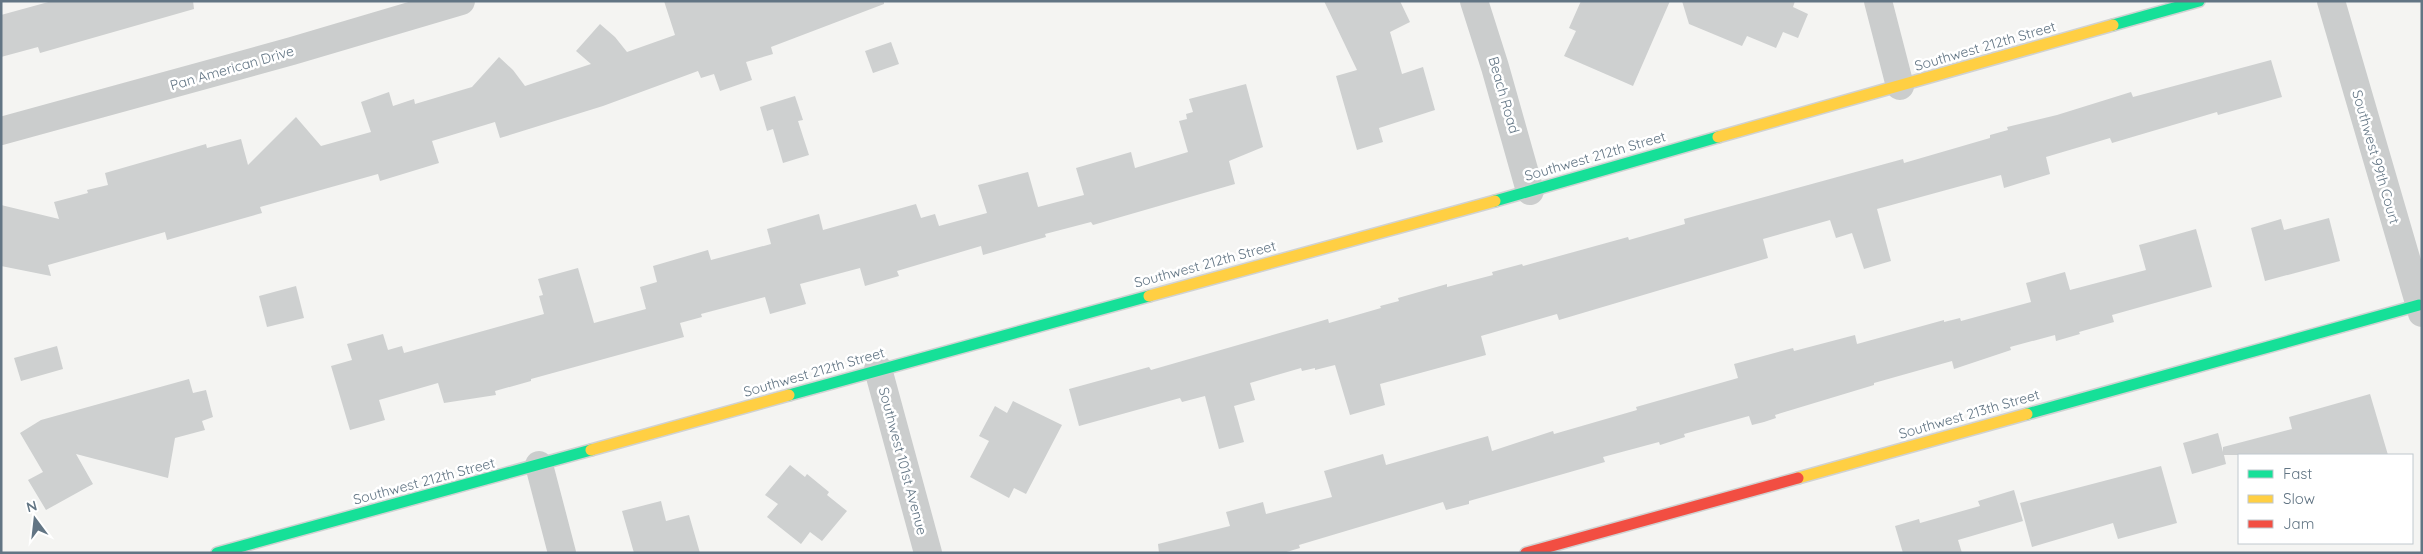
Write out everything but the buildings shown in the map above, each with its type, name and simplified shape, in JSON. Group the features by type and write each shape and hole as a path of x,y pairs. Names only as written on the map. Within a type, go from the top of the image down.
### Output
{"street":[{"name":"Pan American Drive","path":"1,131 292,51 461,1"},
{"name":"Beach Road","path":"1474,1 1505,100 1530,191"},
{"path":"1878,1 1900,86"},
{"name":"Southwest 212th Street","path":"218,553 540,465 878,369 1530,191 2199,1"},
{"name":"Southwest 99th Court","path":"2331,1 2421,309"},
{"name":"Southwest 213th Street","path":"1526,553 2421,309"},
{"name":"Southwest 101st Avenue","path":"878,369 928,553"},
{"path":"540,465 562,553"}],"traffic: fast":[{"path":"2113,25 2199,1"},
{"path":"1495,201 1718,137"},
{"path":"789,395 1149,296"},
{"path":"2027,414 2419,305"},
{"path":"217,553 591,450"}],"traffic: slow":[{"path":"1718,137 2113,25"},
{"path":"1149,296 1495,201"},
{"path":"591,450 789,395"},
{"path":"1798,478 2027,414"}],"traffic: jam":[{"path":"1526,553 1798,478"}]}
